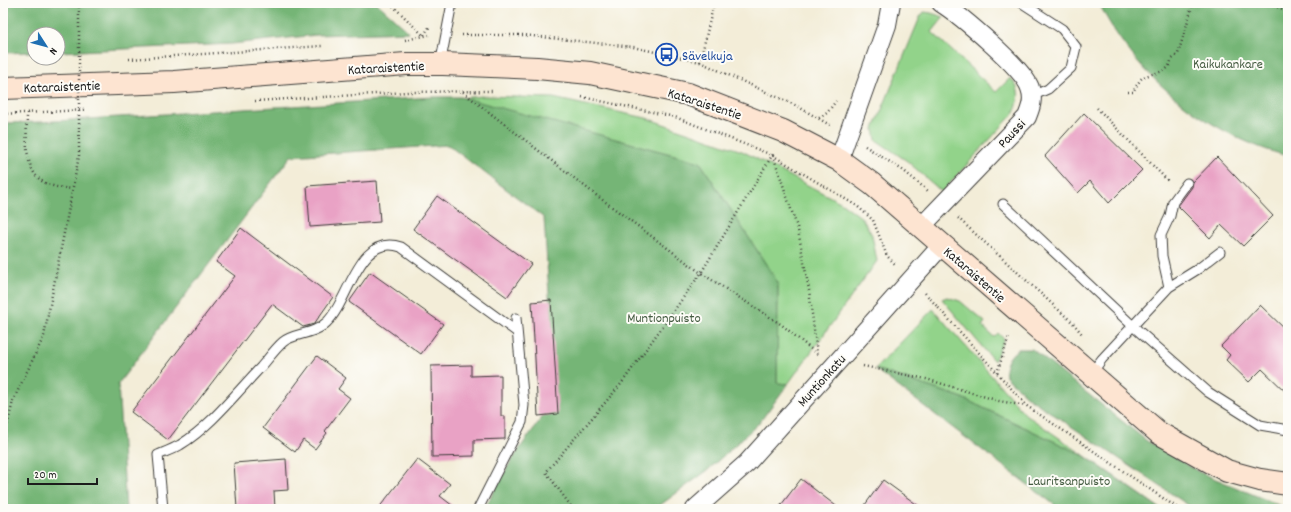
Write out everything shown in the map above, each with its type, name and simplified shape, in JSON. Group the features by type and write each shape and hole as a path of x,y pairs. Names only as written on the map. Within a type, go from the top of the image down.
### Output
{"street":[{"path":"839,160 886,25 891,3"},
{"path":"941,3 958,14 1025,77 1032,96"},
{"name":"Kataraistentie","path":"3,88 174,82 406,64 444,64 536,68 590,73 688,94 784,131 839,160 872,184 942,245 1096,367 1159,433 1227,471 1260,480 1288,484"},
{"name":"Paussi","path":"921,227 1027,117 1032,106 1032,96"},
{"name":"Muntionkatu","path":"695,509 747,463 942,245"}],"lane":[{"path":"444,64 442,60 452,3"},
{"path":"1022,3 1062,29 1076,47 1071,68 1048,89 1032,96"},
{"path":"1169,287 1162,256 1161,235 1170,216 1173,202 1187,183"},
{"path":"1003,204 1134,327 1208,392 1260,425 1288,430"},
{"path":"163,509 158,455 180,444 212,419 284,341 311,332 326,323 343,301 358,267 370,253 393,244 401,247 517,332"},
{"path":"1096,367 1169,287 1198,269 1220,252"},
{"path":"478,509 522,422 524,405 516,318"}],"path":[{"path":"3,444 13,401 44,336 79,156 78,3"},
{"path":"390,3 424,36 403,40"},
{"path":"700,62 714,3"},
{"path":"1128,92 1133,92 1142,78 1166,70 1170,65 1171,60 1178,54 1192,7 1191,3"},
{"path":"1266,3 1288,11"},
{"path":"470,35 523,35 633,47 700,62 758,87 818,118"},
{"path":"124,59 324,46"},
{"path":"78,62 86,61"},
{"path":"249,101 462,91 493,91"},
{"path":"462,91 596,195 701,273 782,325 817,354 809,290 798,230 772,155"},
{"path":"578,96 675,117 772,155 857,206 873,220 887,256 911,279 1026,406 1179,509"},
{"path":"1097,108 1180,193"},
{"path":"3,114 90,110"},
{"path":"26,113 28,160 36,177 52,186 72,189"},
{"path":"868,148 904,171 931,194"},
{"path":"573,509 546,472 621,384 701,273 772,155"},
{"path":"952,213 1073,323 1096,367"},
{"path":"997,374 1009,336"},
{"path":"863,366 926,379 999,401 1026,406"}],"green space":[{"path":"3,3 377,3 409,32 317,35 232,44 66,52 66,26 26,26 26,52 3,53"},
{"name":"Kaikukankare","path":"1099,3 1288,3 1288,156 1259,147 1231,134 1203,118 1177,99 1153,78 1132,55 1114,29"},
{"path":"924,12 944,17 932,32 996,92 1010,78 1018,90 1018,99 1014,113 942,192 907,161 876,140 874,129 920,17"},
{"path":"483,96 553,98 646,118 742,151 842,203 862,218 872,235 877,261 788,384 777,383 778,283 700,162 461,98"},
{"name":"Muntionpuisto","path":"433,97 461,97 700,162 778,283 777,383 788,384 759,423 708,470 655,509 485,509 509,465 556,399 544,218 448,145 291,156 118,384 126,509 3,509 3,123 40,122"},
{"path":"947,297 960,301 985,322 982,326 994,337 998,333 1004,339 994,361 942,299"},
{"path":"933,309 1025,414 1161,509 1083,455 960,397 875,369"},
{"path":"1018,349 1032,349 1147,441 1199,472 1288,509 1194,509 1029,398 1006,377 1006,365"},
{"name":"Lauritsanpuisto","path":"875,369 960,397 1083,455 1161,509 1060,509"}],"building":[{"path":"1084,113 1142,170 1109,203 1090,181 1078,193 1045,156"},
{"path":"1217,157 1273,216 1243,246 1221,225 1210,238 1178,206 1192,187 1193,182"},
{"path":"377,181 380,222 310,227 307,186"},
{"path":"437,196 531,264 507,297 413,229"},
{"path":"241,228 333,297 314,324 303,327 272,304 168,440 131,412 235,276 216,262"},
{"path":"370,272 443,324 421,354 349,302"},
{"path":"551,300 558,414 538,416 532,302"},
{"path":"1260,305 1288,332 1288,394 1262,369 1249,382 1226,360 1230,355 1221,346"},
{"path":"317,356 346,378 338,389 350,398 325,431 327,433 315,449 303,440 295,452 263,428"},
{"path":"471,365 471,376 501,375 501,416 505,416 505,439 474,440 474,456 432,457 431,366"},
{"path":"286,459 288,490 274,491 275,509 237,509 234,463"},
{"path":"417,459 450,484 440,496 457,509 378,509"},
{"path":"801,479 840,509 778,509"},
{"path":"883,480 923,509 862,509"}],"place":[{"name":"Sävelkuja","path":"666,55"}]}
